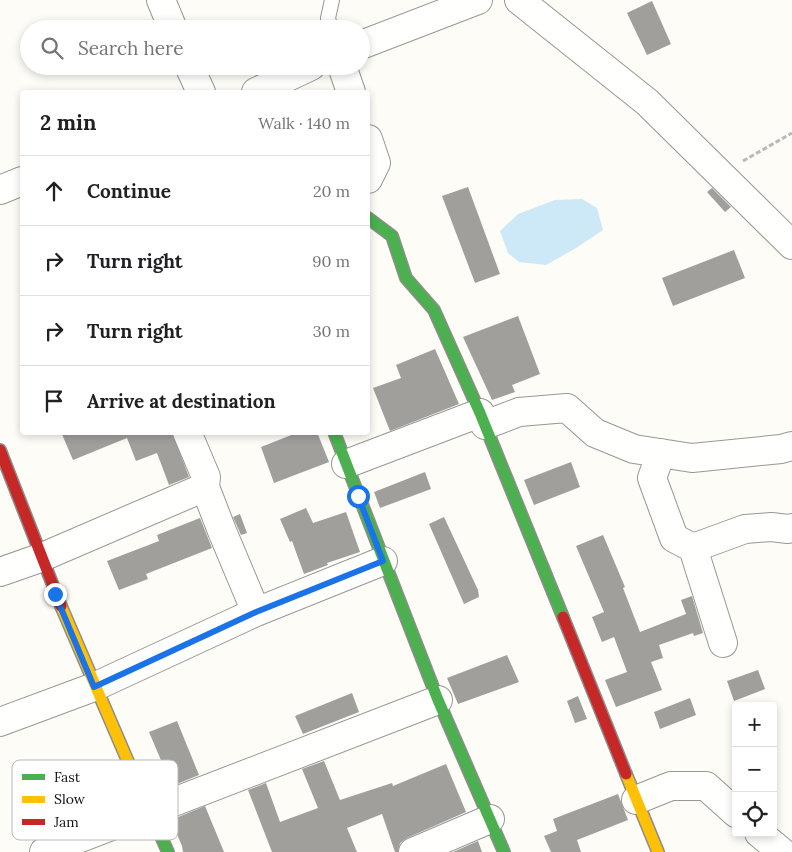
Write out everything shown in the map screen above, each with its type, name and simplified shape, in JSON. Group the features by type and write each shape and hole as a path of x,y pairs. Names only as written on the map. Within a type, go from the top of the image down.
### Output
{"street":[{"path":"161,0 170,20"},
{"path":"370,42 478,0"},
{"path":"519,0 647,102 792,245"},
{"path":"193,75 199,90"},
{"path":"260,90 292,75"},
{"path":"345,75 350,90"},
{"path":"370,145 376,163 370,175"},
{"path":"0,190 20,181"},
{"path":"370,220 392,236 406,278 434,310 483,419 658,852"},
{"path":"346,464 483,419 518,412 567,408 595,433 634,449 692,458 781,449 792,446"},
{"path":"189,435 206,477 205,487 256,612"},
{"path":"335,435 438,700 504,852"},
{"path":"0,450 6,488 40,558 127,760"},
{"path":"661,453 652,478 674,538 693,548 723,643"},
{"path":"0,572 40,558 205,487"},
{"path":"693,548 746,529 792,528"},
{"path":"0,722 94,687 256,612 383,561"},
{"path":"178,799 438,700"},
{"path":"636,800 672,786 706,786 732,809"},
{"path":"413,852 490,819"},
{"path":"764,837 782,852"},
{"path":"44,852 74,840"},
{"path":"163,840 168,852"}],"lane":[{"path":"329,20 332,0"}],"path":[{"path":"720,174 792,133"}],"water":[{"path":"582,199 597,208 603,230 546,265 519,262 508,253 500,231 518,214 555,200"}],"building":[{"path":"652,1 671,44 647,55 627,13"},
{"path":"468,187 500,274 475,283 442,196"},
{"path":"712,188 731,207 725,212 707,192"},
{"path":"734,250 745,278 673,306 662,278"},
{"path":"518,316 540,374 512,385 515,392 492,400 463,337"},
{"path":"435,349 459,404 390,431 373,388 401,378 396,365"},
{"path":"62,435 173,435 189,477 169,485 157,453 136,461 127,438 73,460"},
{"path":"291,435 318,435 329,462 274,483 261,447"},
{"path":"571,462 580,487 534,505 524,480"},
{"path":"425,472 431,489 380,508 374,492"},
{"path":"306,508 313,523 346,512 360,552 327,563 328,565 304,574 292,541 290,542 280,519"},
{"path":"240,514 247,533 241,535 233,517"},
{"path":"444,517 478,590 479,597 464,604 429,524"},
{"path":"200,518 212,548 146,574 148,579 119,590 107,561 159,541 157,535"},
{"path":"603,535 625,587 623,588 640,632 686,614 681,600 692,596 703,633 694,636 693,633 659,645 663,658 651,662 662,690 616,707 605,680 627,672 614,637 602,642 592,617 604,612 576,546"},
{"path":"507,655 519,682 458,704 447,678"},
{"path":"758,670 765,689 734,701 727,681"},
{"path":"352,693 359,712 303,734 295,716"},
{"path":"578,696 587,719 575,723 567,701"},
{"path":"690,698 696,715 660,729 654,712"},
{"path":"177,721 199,775 178,784 178,760 161,760 149,732"},
{"path":"324,761 340,800 392,783 393,786 446,764 466,812 407,838 400,843 398,852 395,852 382,814 347,828 357,852 272,852 248,790 266,783 280,822 318,808 302,769"},
{"path":"618,794 628,820 577,840 581,852 551,852 544,836 557,831 553,819"},
{"path":"205,806 224,852 183,852 178,837 178,817"},
{"path":"478,841 482,852 453,852"}],"traffic: fast":[{"path":"370,220 392,236 406,278 434,310 480,413 563,617"},
{"path":"335,435 438,700 504,852"},
{"path":"163,840 168,852"}],"traffic: slow":[{"path":"61,606 127,760"},
{"path":"626,774 658,852"}],"traffic: jam":[{"path":"0,450 61,606"},
{"path":"563,617 626,774"}],"route":[{"path":"55,594 94,687 256,612 383,561 358,496"}]}
